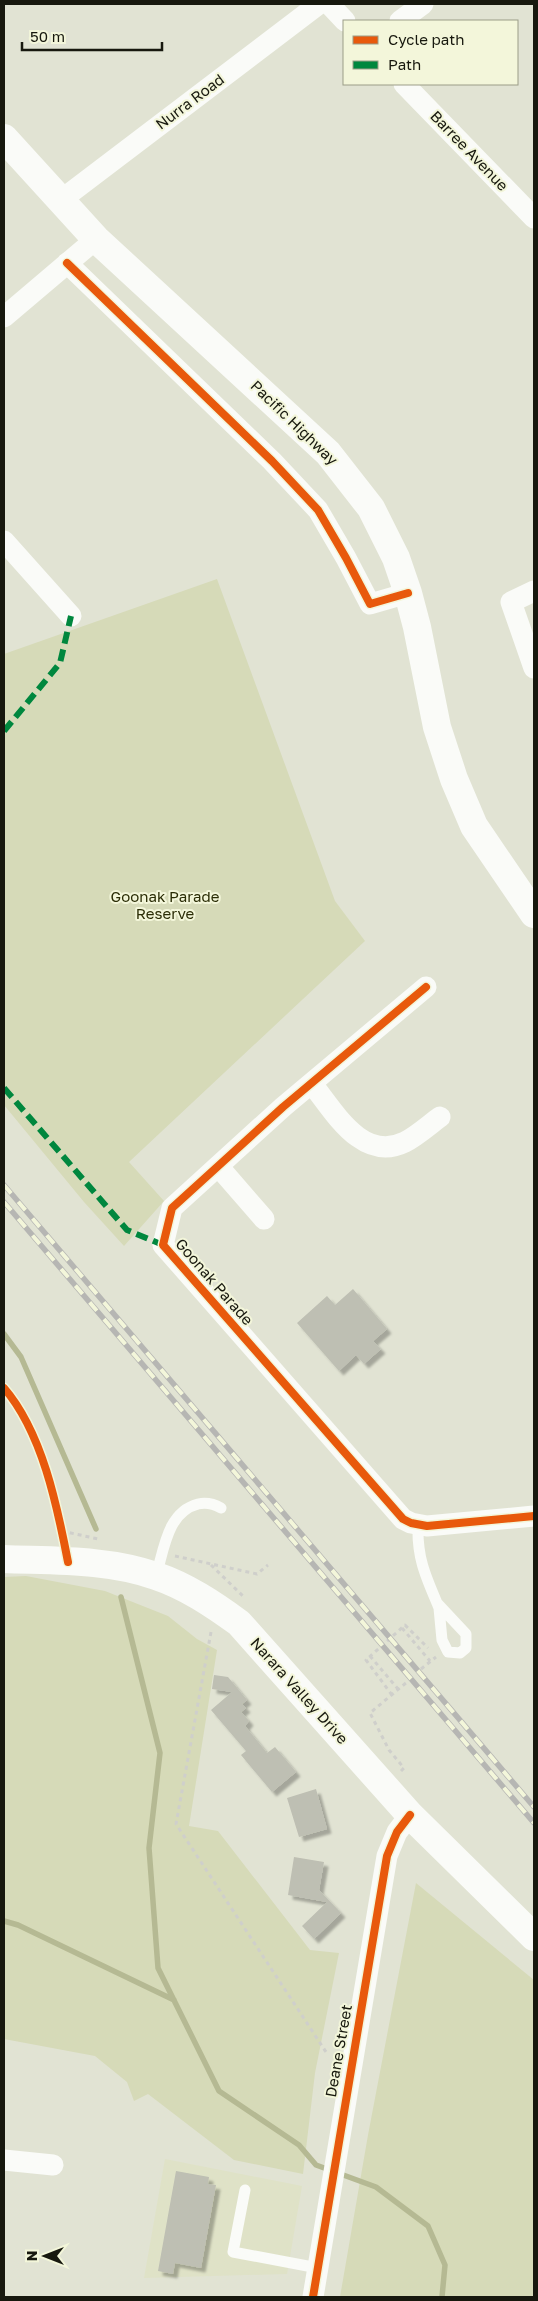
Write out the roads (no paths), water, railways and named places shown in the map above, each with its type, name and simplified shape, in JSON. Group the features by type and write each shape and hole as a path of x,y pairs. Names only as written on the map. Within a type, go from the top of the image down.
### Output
{"main road":[{"name":"Pacific Highway","path":"4,138 96,239 328,453 371,508 396,558 408,593 417,627 437,727 454,779 474,826 534,914"},
{"name":"Narara Valley Drive","path":"4,1559 114,1566 156,1576 207,1601 239,1623 410,1815 534,1937"}],"street":[{"name":"Nurra Road","path":"61,200 319,4"},
{"path":"329,4 344,20"},
{"path":"401,20 423,4"},
{"name":"Barree Avenue","path":"405,85 534,218"},
{"path":"4,317 96,239"},
{"path":"67,263 272,461 318,510 370,604 408,593"},
{"path":"4,541 71,616"},
{"path":"534,592 511,602 534,668"},
{"name":"Goonak Parade","path":"426,987 283,1107 172,1208 163,1245 403,1519 418,1525 437,1526 534,1516"},
{"path":"312,1084 356,1137 374,1146 394,1146 406,1142 440,1117"},
{"path":"218,1166 264,1219"},
{"name":"Deane Street","path":"312,2297 387,1856 397,1832 410,1815"},
{"path":"4,2160 53,2165"}],"lane":[{"path":"156,1576 169,1533 177,1516 184,1510 200,1504 211,1504 221,1508"},
{"path":"418,1525 419,1556 437,1603"},
{"path":"245,2190 233,2252 318,2268"}],"waterway":[{"path":"4,1334 21,1357 96,1529"},
{"path":"121,1597 160,1753 149,1848 158,1968 219,2091 299,2145 316,2165 376,2187 428,2226 445,2265 442,2297"},
{"path":"4,1921 18,1925 174,2000"}],"railway":[{"path":"4,1185 534,1807"},
{"path":"4,1202 534,1823"}],"park label":[{"name":"Goonak Parade Reserve","path":"165,906"}]}
